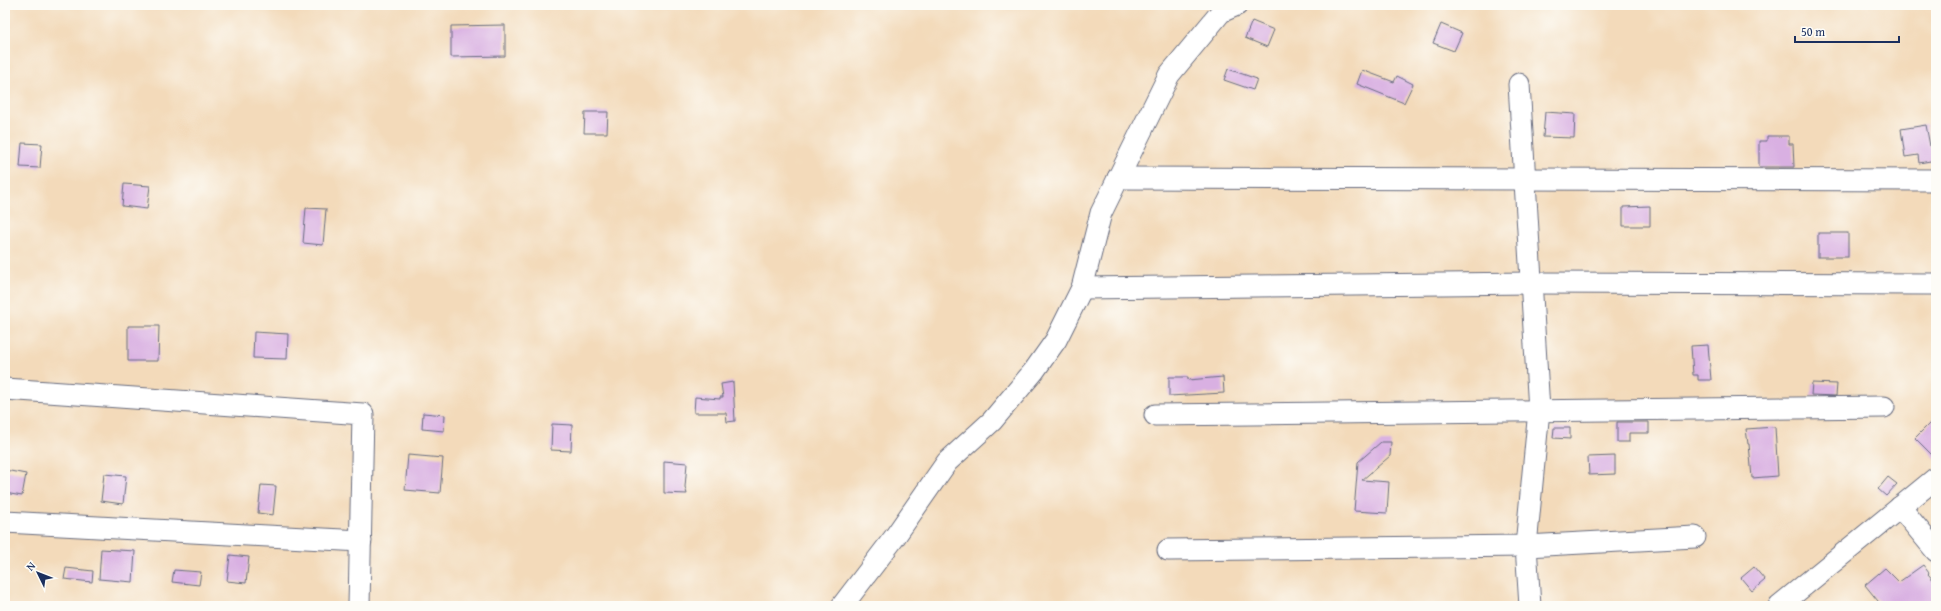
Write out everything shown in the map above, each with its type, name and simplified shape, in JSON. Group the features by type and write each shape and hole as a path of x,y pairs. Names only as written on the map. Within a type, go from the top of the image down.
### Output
{"street":[{"path":"842,606 894,538 947,462 992,421 1034,371 1056,340 1082,288 1101,213 1169,75 1221,12 1238,5"},
{"path":"1519,84 1538,410 1526,546 1530,606"},
{"path":"1118,178 1936,180"},
{"path":"1082,288 1531,283 1936,284"},
{"path":"5,389 363,414 359,606"},
{"path":"1155,415 1884,407"},
{"path":"1779,606 1936,478"},
{"path":"1900,507 1936,551"},
{"path":"5,522 361,541"},
{"path":"1168,550 1526,546 1695,537"}],"building":[{"path":"1252,21 1274,30 1267,47 1245,38"},
{"path":"1441,24 1462,33 1454,51 1433,43"},
{"path":"505,25 505,56 451,57 451,26"},
{"path":"1228,69 1257,79 1253,90 1224,80"},
{"path":"1362,70 1394,82 1397,76 1413,84 1404,103 1357,84"},
{"path":"585,112 608,112 607,133 584,133"},
{"path":"1545,112 1575,114 1574,138 1543,137"},
{"path":"1926,125 1930,146 1936,145 1936,160 1919,163 1918,155 1905,157 1901,129"},
{"path":"1767,136 1789,136 1789,144 1793,144 1794,167 1759,167 1759,141 1767,141"},
{"path":"22,143 42,144 40,168 20,167"},
{"path":"124,184 150,186 147,209 122,206"},
{"path":"1650,206 1650,226 1623,226 1623,207"},
{"path":"306,208 326,209 323,245 303,243"},
{"path":"1818,233 1848,233 1848,257 1818,257"},
{"path":"128,326 159,326 158,361 128,361"},
{"path":"254,332 288,334 287,359 253,358"},
{"path":"1708,345 1711,380 1698,380 1698,375 1693,375 1691,346"},
{"path":"1169,377 1188,377 1188,380 1223,377 1224,393 1169,396"},
{"path":"733,382 735,421 727,422 726,413 694,413 695,397 720,399 720,397 723,397 721,384"},
{"path":"1812,383 1837,384 1836,396 1811,395"},
{"path":"423,413 445,415 444,431 422,429"},
{"path":"1936,417 1936,459 1915,438"},
{"path":"1617,422 1649,422 1649,433 1629,433 1629,442 1617,442"},
{"path":"552,424 572,425 571,451 551,450"},
{"path":"1775,427 1778,476 1752,478 1746,429"},
{"path":"1554,428 1570,428 1570,439 1553,438"},
{"path":"1381,442 1391,442 1390,456 1362,480 1389,482 1387,513 1354,511 1358,462"},
{"path":"408,455 443,458 440,493 405,490"},
{"path":"1615,456 1615,474 1589,475 1588,457"},
{"path":"664,461 687,463 685,487 687,494 664,493"},
{"path":"5,470 26,474 22,496 5,493"},
{"path":"104,474 126,476 123,504 101,501"},
{"path":"1888,477 1897,484 1886,496 1878,489"},
{"path":"261,485 276,486 273,515 258,513"},
{"path":"101,549 135,551 133,582 99,579"},
{"path":"230,555 249,557 246,583 227,581"},
{"path":"1923,565 1929,573 1928,574 1936,583 1936,599 1928,606 1882,606 1865,585 1885,568 1899,582"},
{"path":"1754,567 1765,580 1752,591 1741,578"},
{"path":"66,568 93,571 92,582 64,579"},
{"path":"174,570 201,572 199,585 172,582"}]}
